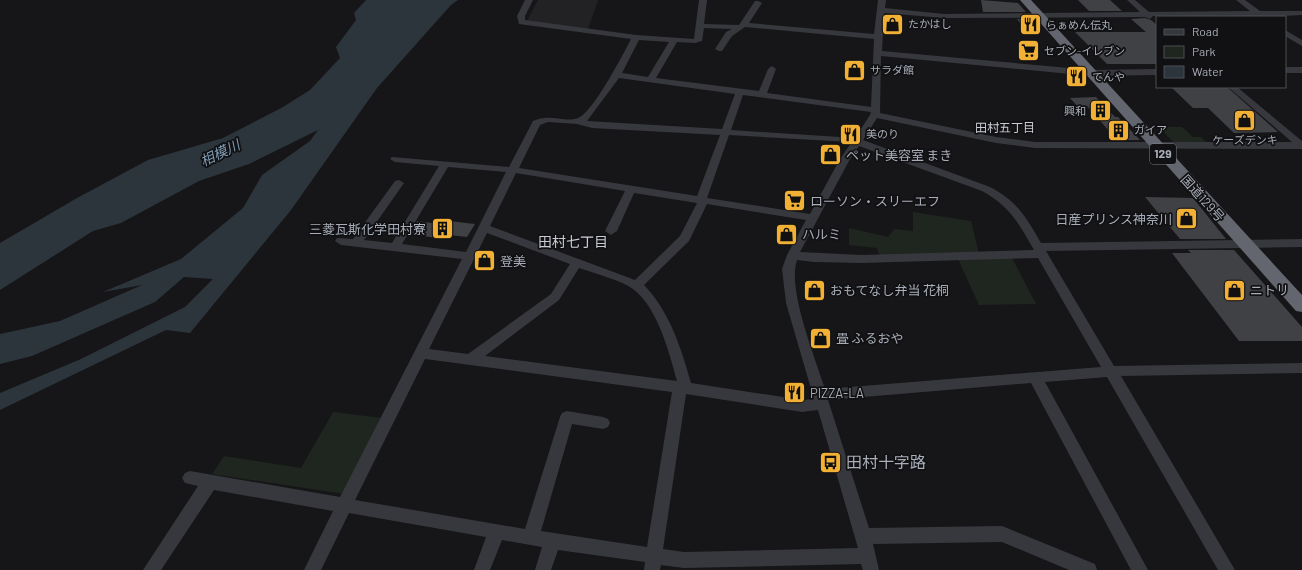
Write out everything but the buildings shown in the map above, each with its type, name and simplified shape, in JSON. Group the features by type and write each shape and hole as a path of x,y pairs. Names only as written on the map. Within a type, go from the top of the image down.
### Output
{"highway":[{"name":"国道129号","path":"1025,0 1043,15 1252,244 1302,306"},
{"name":"国道129号","path":"1033,0 1043,15"},
{"name":"国道129号","path":"1252,244 1302,291"}],"street":[{"path":"529,0 521,16 522,22 636,37 695,41 699,39 703,0"},
{"path":"1131,0 1156,21"},
{"path":"1240,0 1261,15"},
{"path":"719,49 729,34 741,26 758,4"},
{"path":"190,478 531,537 653,563 684,560 706,560 869,563 863,536 792,303 788,269 793,255 813,218 856,141 875,112 878,37 882,5 944,16 1147,14 1261,15 1302,13"},
{"path":"700,26 741,26 878,37"},
{"path":"1286,33 1302,44"},
{"path":"580,122 586,118 617,75 636,37"},
{"path":"651,79 674,40"},
{"path":"877,53 1096,73 1156,72"},
{"path":"762,94 772,69"},
{"path":"1286,70 1302,70"},
{"path":"617,75 762,94 875,112 996,140 1035,144 1301,146"},
{"path":"1233,88 1301,146"},
{"path":"637,285 685,238 703,200 724,132 740,91"},
{"path":"312,570 536,123 540,120 580,122 592,125 850,139 947,174 999,196 1016,211 1040,250 1227,570"},
{"path":"395,159 513,170 813,218"},
{"path":"395,247 445,164"},
{"path":"356,243 399,183"},
{"path":"612,231 631,189"},
{"path":"484,228 637,285 653,302 674,345 683,388 653,563"},
{"path":"341,241 469,256"},
{"path":"793,255 814,258 861,259 1040,250 1302,243"},
{"path":"470,360 555,297 577,262"},
{"path":"421,353 683,388 802,406 821,400 1035,377 1111,371 1302,368"},
{"path":"1035,377 1140,570"},
{"path":"531,537 567,417 603,422"},
{"path":"151,570 210,482"},
{"path":"482,570 497,531"},
{"path":"863,536 1002,534 1089,570"},
{"path":"543,570 552,541"}],"shaded area":[{"path":"538,0 598,0 588,29 527,21"}],"green space":[{"path":"1159,127 1182,127 1193,137 1201,137 1206,142 1174,143"},
{"path":"913,212 971,221 979,254 880,257 877,248 849,245 849,228 888,237 894,229 913,231"},
{"path":"1012,258 1036,304 979,305 958,259"},
{"path":"333,412 382,418 344,494 212,474 224,456 301,468"}],"water":[{"name":"相模川","path":"366,0 458,0 451,5 377,88 291,210 190,333 166,330 0,410 0,393 81,359 185,307 213,279 184,277 155,302 32,356 0,364 0,334 60,321 142,285 103,292 181,259 243,208 262,175 310,141 318,130 249,164 199,181 121,223 93,231 0,290 0,243 77,198 148,160 223,138 283,107 310,90 340,58 336,47 356,20 354,13"}],"place":[{"name":"たかはし","path":"892,24"},
{"name":"らぁめん伝丸","path":"1031,25"},
{"name":"セブン-イレブン","path":"1028,51"},
{"name":"サラダ館","path":"855,70"},
{"name":"てんや","path":"1076,77"},
{"name":"興和","path":"1101,111"},
{"name":"ケーズデンキ","path":"1245,120"},
{"name":"ガイア","path":"1119,130"},
{"name":"美のり","path":"850,134"},
{"name":"ペット美容室 まき","path":"830,155"},
{"name":"ローソン・スリーエフ","path":"794,201"},
{"name":"日産プリンス神奈川","path":"1187,219"},
{"name":"三菱瓦斯化学田村寮","path":"442,229"},
{"name":"ハルミ","path":"787,234"},
{"name":"登美","path":"484,261"},
{"name":"おもてなし弁当 花桐","path":"814,290"},
{"name":"ニトリ","path":"1235,290"},
{"name":"畳 ふるおや","path":"820,338"},
{"name":"PIZZA-LA","path":"795,393"},
{"name":"田村十字路","path":"830,462"}],"district":[{"name":"田村五丁目","path":"1005,128"},
{"name":"田村七丁目","path":"573,242"}]}
